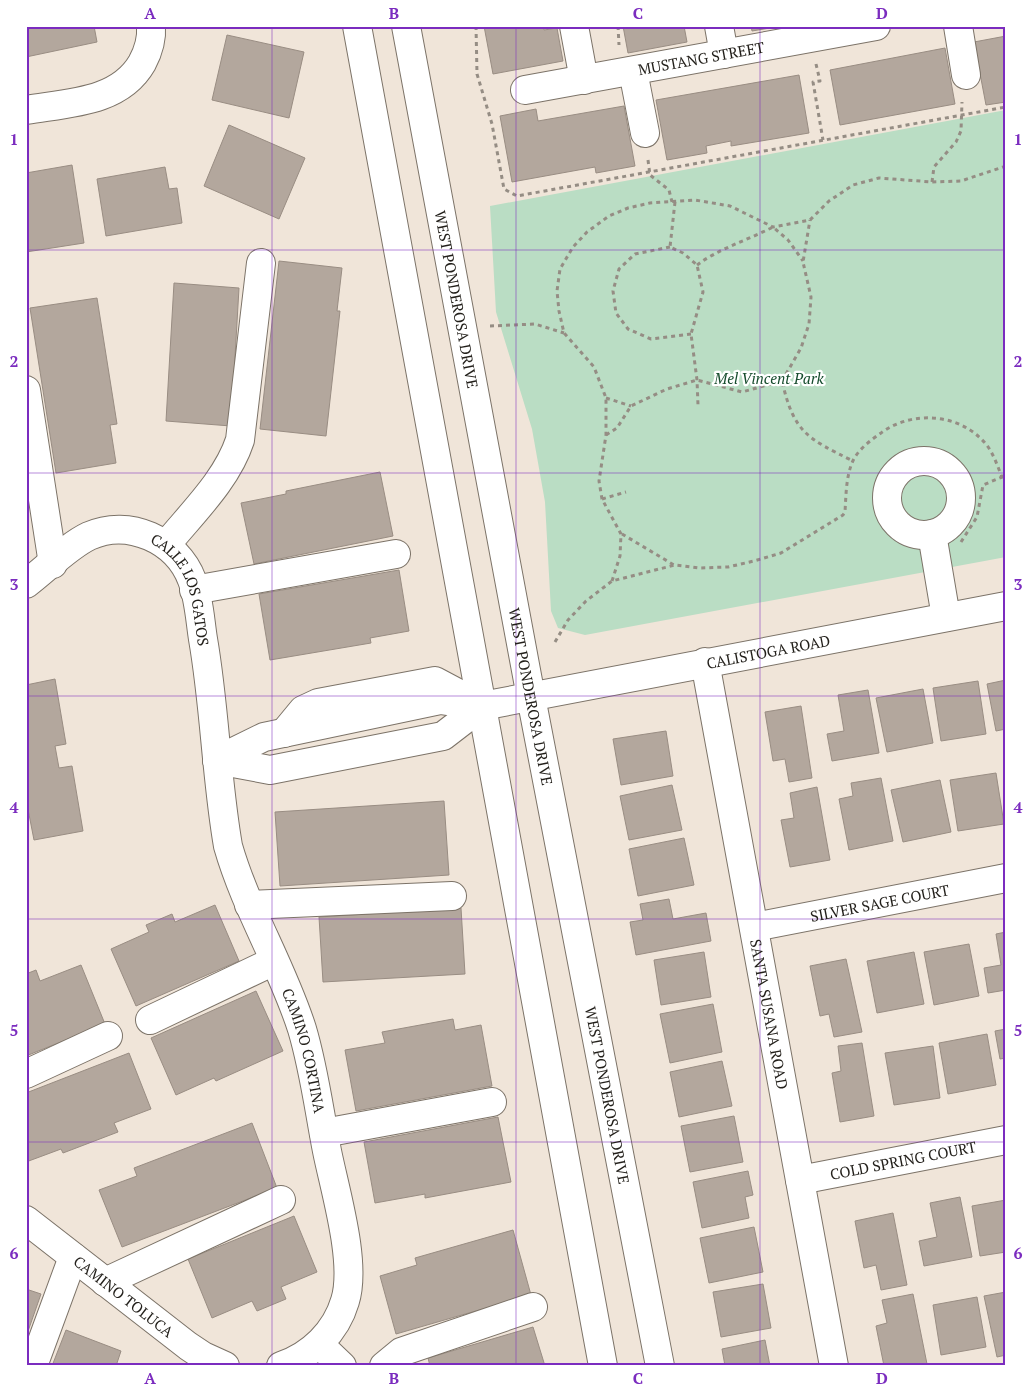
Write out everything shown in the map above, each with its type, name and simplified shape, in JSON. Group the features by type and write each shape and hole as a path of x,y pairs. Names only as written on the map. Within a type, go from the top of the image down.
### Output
{"street":[{"path":"26,110 97,98 112,92 126,83 138,71 150,45 151,26"},
{"path":"357,26 603,1366"},
{"name":"WEST PONDEROSA DRIVE","path":"406,26 531,697 660,1366"},
{"path":"574,26 584,80"},
{"path":"719,26 724,54"},
{"name":"MUSTANG STREET","path":"525,90 584,80 626,60 724,54 876,26"},
{"path":"958,26 966,75"},
{"path":"626,60 645,133"},
{"path":"166,545 225,473 236,452 240,440 261,263"},
{"path":"26,390 53,564"},
{"name":"CALLE LOS GATOS","path":"26,584 76,544 91,536 107,531 125,530 142,533 166,545 184,564 194,590 206,657 218,760"},
{"path":"932,534 946,618"},
{"path":"194,590 396,554"},
{"name":"CALISTOGA ROAD","path":"531,697 705,662 1006,606"},
{"name":"SANTA SUSANA ROAD","path":"705,662 834,1366"},
{"path":"218,760 264,737 440,700 482,706 531,697"},
{"path":"218,760 270,770 443,736 482,706"},
{"name":"CAMINO CORTINA","path":"218,760 228,846 237,876 302,1028 311,1064 346,1249 348,1283 346,1300 339,1316 319,1344"},
{"name":"SILVER SAGE COURT","path":"754,927 1006,878"},
{"path":"249,905 452,896"},
{"path":"150,1020 274,961"},
{"path":"26,1074 108,1036"},
{"path":"324,1133 492,1102"},
{"name":"COLD SPRING COURT","path":"800,1180 1006,1140"},
{"path":"105,1282 281,1200"},
{"name":"CAMINO TOLUCA","path":"26,1220 203,1356 225,1366"},
{"path":"33,1366 72,1257"},
{"path":"384,1366 401,1352 533,1307"},
{"path":"281,1366 305,1355 319,1344 342,1366"}],"path":[{"path":"476,26 477,74 492,124 504,189 517,196 1006,106"},
{"path":"618,26 626,60"},
{"path":"816,37 815,56 820,81 813,82 823,140"},
{"path":"932,182 934,167 956,142 961,131 960,115 966,75"},
{"path":"645,133 650,172 653,179 669,190 673,202 670,247"},
{"path":"697,265 711,255 732,248 773,227 810,220 829,201 853,185 879,178 932,182 961,181 1006,166"},
{"path":"804,262 788,240 773,227 730,206 695,200 650,203 609,216 587,232 573,247 560,269 557,291 559,311 564,333 594,368 606,398 606,435 599,481 602,498 621,534 647,551 675,565 699,568 728,567 781,553 845,512 847,480 853,460 868,442 892,424 916,417 941,418 964,425 984,442 1004,476 983,486 977,517 957,546"},
{"path":"810,220 804,262 811,296 809,324 801,348 782,382 788,408 798,427 818,443 853,460"},
{"path":"691,334 651,339 628,329 616,313 613,291 619,270 636,254 670,247 683,253 697,265 703,292 691,334 698,405"},
{"path":"489,326 535,324 564,333"},
{"path":"606,435 617,428 632,406 667,389 697,380 742,392 782,382"},
{"path":"606,398 632,406"},
{"path":"602,498 626,492"},
{"path":"612,581 620,556 621,534"},
{"path":"555,642 568,620 586,601 612,581 675,565"}],"green space":[{"name":"Mel Vincent Park","path":"1006,110 1006,557 585,635 558,628 551,611 545,502 532,429 496,312 490,206"}],"building":[{"path":"26,26 94,26 97,42 26,57"},
{"path":"484,26 544,26 544,30 557,28 563,61 493,74"},
{"path":"623,26 684,26 687,42 628,53"},
{"path":"751,26 782,26 752,31"},
{"path":"227,35 304,52 289,118 212,100"},
{"path":"1006,36 1006,102 986,105 974,42"},
{"path":"945,48 955,104 840,125 830,70"},
{"path":"799,75 809,133 731,146 731,141 706,146 707,153 667,160 656,100"},
{"path":"624,106 635,166 596,173 595,167 512,182 500,116 536,109 538,121"},
{"path":"229,125 305,158 279,219 204,186"},
{"path":"72,165 84,243 26,252 26,173"},
{"path":"165,167 169,189 177,188 182,223 106,236 97,179"},
{"path":"279,261 342,268 337,311 340,311 326,436 260,429"},
{"path":"174,283 239,288 231,426 166,421"},
{"path":"97,298 117,424 110,425 116,463 56,473 30,308"},
{"path":"380,472 393,536 254,564 241,503 286,494 286,491"},
{"path":"399,570 409,631 370,638 371,643 270,660 259,594"},
{"path":"55,679 66,744 55,746 59,768 72,766 83,831 34,840 26,799 26,685"},
{"path":"1006,680 1006,729 996,731 987,684"},
{"path":"978,681 986,734 941,741 933,688"},
{"path":"923,689 933,743 887,752 876,698"},
{"path":"868,690 879,753 832,761 827,734 844,731 838,695"},
{"path":"801,706 812,778 789,782 785,759 773,761 765,712"},
{"path":"666,731 673,776 621,785 613,739"},
{"path":"996,773 1004,824 958,831 950,780"},
{"path":"881,778 893,841 849,850 839,799 853,796 851,783"},
{"path":"940,780 951,832 903,842 891,790"},
{"path":"672,785 682,830 629,840 620,796"},
{"path":"817,787 830,860 790,867 781,820 794,818 790,793"},
{"path":"444,801 449,875 280,886 275,812"},
{"path":"684,838 694,885 638,896 629,849"},
{"path":"669,899 673,919 706,913 711,941 636,955 630,922 643,920 640,904"},
{"path":"215,905 239,961 136,1006 111,949 149,932 146,925 172,914 175,922"},
{"path":"461,908 465,974 323,982 319,917"},
{"path":"1006,932 1006,990 988,993 984,968 1001,965 996,934"},
{"path":"969,944 979,996 934,1005 924,952"},
{"path":"704,952 711,997 661,1005 654,960"},
{"path":"914,952 924,1004 877,1013 867,961"},
{"path":"846,959 862,1032 834,1037 829,1014 820,1016 810,966"},
{"path":"81,965 105,1024 26,1056 26,974 36,970 40,981"},
{"path":"256,991 283,1051 216,1081 214,1078 176,1095 151,1038"},
{"path":"713,1004 722,1052 670,1063 660,1014"},
{"path":"453,1019 455,1030 481,1025 492,1086 356,1111 345,1050 385,1043 382,1032"},
{"path":"1006,1029 1006,1058 1000,1059 995,1031"},
{"path":"987,1034 996,1085 948,1094 939,1043"},
{"path":"862,1043 874,1116 840,1122 832,1073 841,1071 838,1046"},
{"path":"933,1046 940,1098 894,1105 885,1053"},
{"path":"129,1053 151,1109 114,1123 118,1132 63,1153 61,1149 26,1162 26,1093"},
{"path":"722,1061 732,1106 679,1117 670,1072"},
{"path":"734,1116 743,1162 690,1172 681,1126"},
{"path":"498,1117 511,1182 425,1198 425,1194 375,1203 364,1142"},
{"path":"252,1123 277,1188 122,1247 99,1190 137,1176 134,1168"},
{"path":"748,1171 753,1195 745,1197 749,1218 702,1228 693,1182"},
{"path":"960,1197 972,1257 924,1266 919,1241 937,1237 930,1203"},
{"path":"1006,1200 1006,1252 980,1256 972,1206"},
{"path":"893,1213 907,1285 881,1290 876,1265 864,1268 855,1221"},
{"path":"294,1216 317,1272 281,1287 286,1299 257,1311 252,1301 212,1318 188,1259"},
{"path":"754,1227 763,1272 709,1283 700,1238"},
{"path":"513,1230 531,1295 396,1334 380,1276 417,1265 415,1258"},
{"path":"763,1284 771,1328 721,1337 713,1292"},
{"path":"26,1289 41,1294 26,1337"},
{"path":"1006,1292 1006,1355 997,1357 984,1296"},
{"path":"913,1294 927,1364 884,1366 876,1326 887,1323 882,1300"},
{"path":"977,1297 986,1347 941,1355 933,1305"},
{"path":"533,1327 545,1366 430,1366 428,1358"},
{"path":"66,1330 121,1351 116,1366 52,1366"},
{"path":"765,1340 770,1366 725,1366 722,1349"}]}
